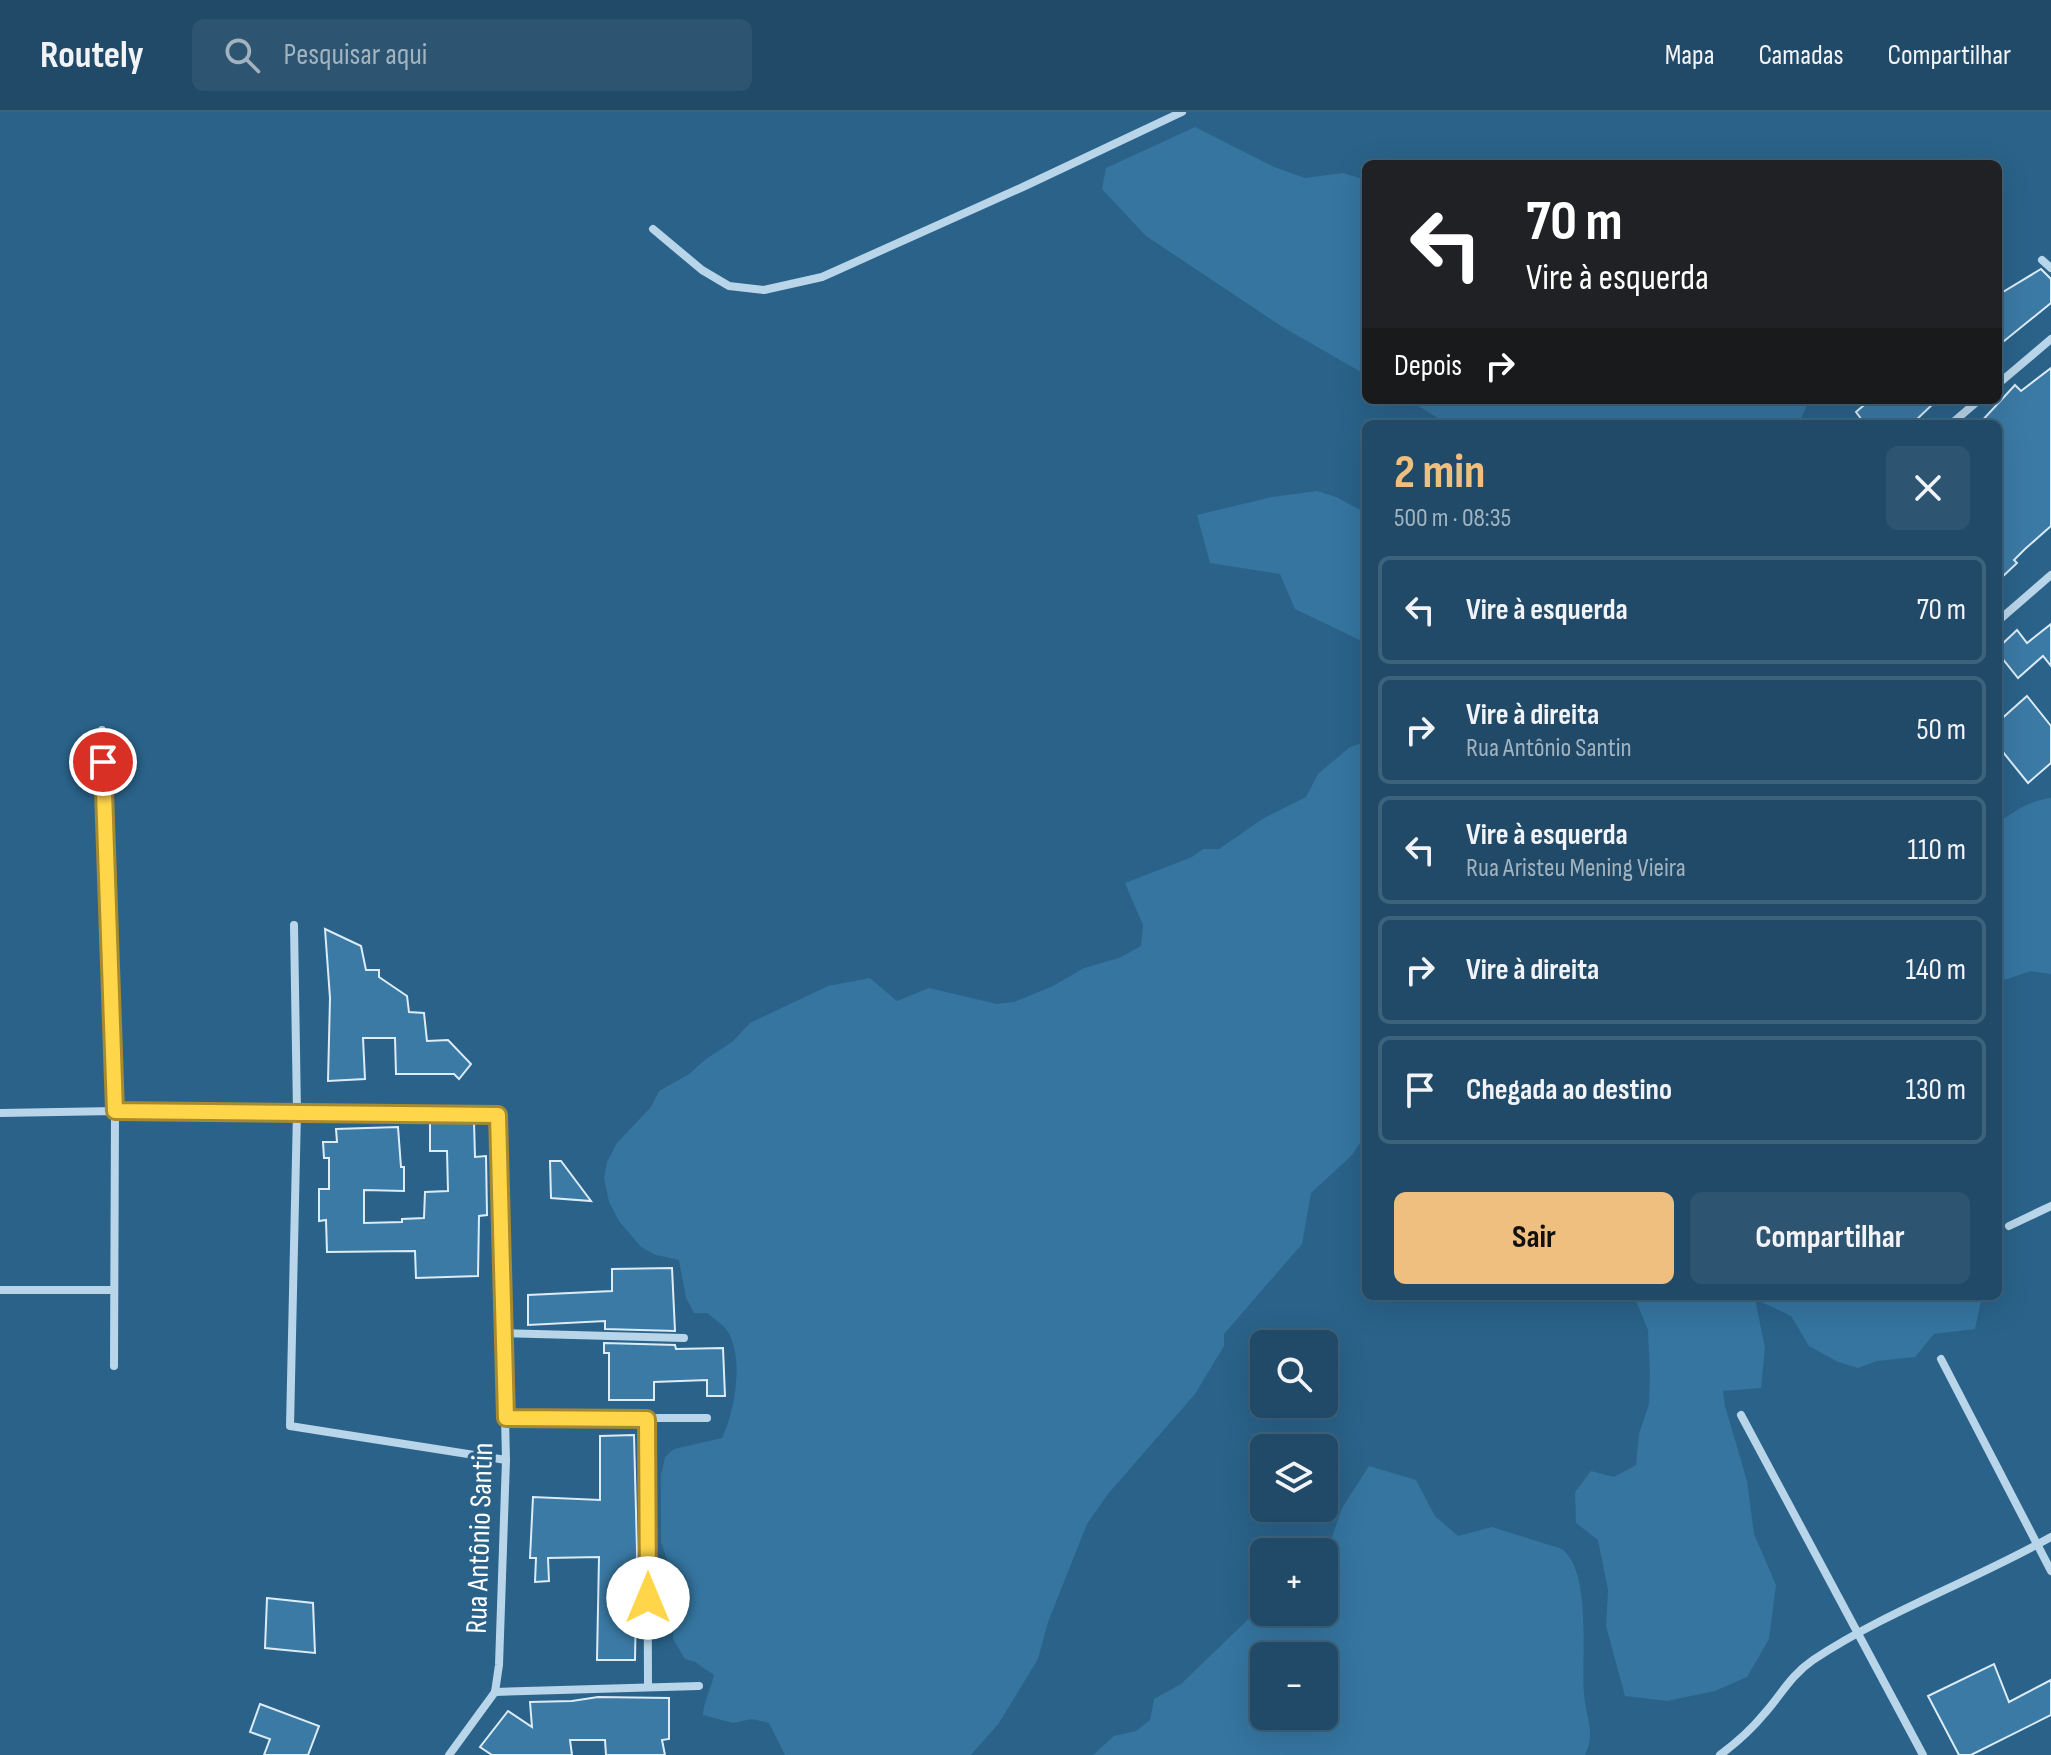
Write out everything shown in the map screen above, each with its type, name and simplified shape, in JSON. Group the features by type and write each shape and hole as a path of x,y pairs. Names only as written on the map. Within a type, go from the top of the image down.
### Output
{"street":[{"path":"653,229 702,270 729,286 764,290 822,277 1025,186 1176,113"},
{"path":"2042,260 2051,268"},
{"path":"2002,381 2051,339"},
{"path":"1956,420 1974,404"},
{"path":"2002,618 2051,575"},
{"path":"102,730 115,1111 114,1366"},
{"path":"294,925 297,1112 290,1426 506,1460"},
{"path":"0,1113 297,1112"},
{"name":"Rua Antônio Santin","path":"297,1112 498,1115 506,1418 499,1665 495,1692 449,1755"},
{"path":"2009,1226 2051,1206"},
{"path":"0,1290 114,1290"},
{"path":"503,1333 684,1338"},
{"path":"1941,1359 2051,1571"},
{"path":"1741,1415 1923,1755"},
{"path":"506,1418 707,1418"},
{"path":"647,1419 648,1687"},
{"path":"1720,1755 1740,1741 1791,1677 1812,1660 1857,1634 2051,1537"},
{"path":"495,1692 699,1686"}],"shaded area":[{"path":"1195,127 1274,167 1305,178 1343,173 1362,179 1362,373 1281,326 1146,236 1102,189 1106,168"},
{"path":"1415,404 1808,404 1800,420 1441,420"},
{"path":"1317,491 1362,511 1362,641 1295,609 1280,574 1210,563 1197,515 1272,497"},
{"path":"1362,743 1362,1140 1352,1155 1311,1193 1302,1244 1224,1334 1224,1346 1195,1394 1108,1494 1087,1524 1048,1622 1038,1659 999,1723 971,1755 785,1755 769,1723 752,1719 733,1723 703,1715 714,1675 685,1659 673,1639 675,1584 661,1542 661,1475 665,1457 674,1449 722,1438 734,1399 735,1353 724,1327 707,1313 694,1313 686,1298 679,1260 656,1255 641,1247 619,1221 609,1202 604,1178 607,1162 617,1143 651,1107 659,1091 689,1074 732,1042 750,1023 828,986 870,978 897,1001 929,988 997,1004 1014,1002 1053,986 1084,968 1119,958 1141,946 1143,925 1125,883 1192,857 1203,849 1219,849 1264,818 1306,797 1318,774 1350,747"},
{"path":"2051,798 2051,974 2031,971 2002,981 2002,820 2037,801"},
{"path":"1636,1300 1755,1300 1765,1348 1761,1388 1723,1391 1747,1481 1754,1534 1776,1585 1769,1639 1747,1677 1715,1691 1667,1701 1625,1696 1606,1626 1608,1590 1598,1540 1576,1523 1575,1492 1591,1471 1614,1477 1636,1465 1639,1434 1649,1404 1648,1330"},
{"path":"1757,1300 1981,1300 1975,1329 1934,1334 1915,1357 1877,1361 1858,1368 1838,1362 1809,1346 1791,1316"},
{"path":"1369,1466 1416,1480 1435,1516 1458,1536 1492,1527 1562,1549 1578,1576 1581,1595 1584,1694 1590,1732 1585,1755 1093,1755 1114,1736 1136,1731 1150,1720 1154,1699 1181,1684 1250,1617 1250,1626 1338,1626 1338,1538 1332,1538 1342,1508"}],"building":[{"path":"2041,269 2051,279 2051,303 2002,343 2002,293"},
{"path":"2051,368 2051,526 2014,560 2017,563 2002,577 2002,420 1983,420 1997,404 2002,404 2002,399 2015,385 2021,391"},
{"path":"1865,404 1933,404 1916,420 1862,420 1856,412"},
{"path":"2051,624 2051,666 2043,656 2018,678 2002,658 2002,644 2017,630 2027,643"},
{"path":"2027,696 2051,726 2051,763 2028,783 2002,751 2002,718"},
{"path":"325,929 361,946 366,970 379,970 379,977 407,996 409,1012 424,1013 427,1041 448,1040 471,1064 459,1079 454,1074 396,1074 395,1038 363,1038 365,1079 328,1081 330,998"},
{"path":"430,1121 474,1122 475,1157 486,1156 487,1215 479,1216 478,1276 416,1278 415,1251 327,1252 326,1220 319,1221 319,1189 329,1189 329,1158 324,1158 323,1142 337,1142 336,1129 398,1127 404,1191 364,1190 364,1223 424,1218 425,1192 448,1191 447,1151 430,1151"},
{"path":"550,1161 561,1161 591,1201 551,1198"},
{"path":"672,1268 675,1331 605,1329 605,1321 528,1325 528,1295 612,1291 612,1269"},
{"path":"604,1343 675,1345 676,1349 723,1348 725,1396 707,1396 707,1380 654,1382 654,1400 609,1400 609,1353 604,1353"},
{"path":"634,1435 637,1550 635,1660 597,1660 599,1557 548,1558 549,1581 535,1582 536,1558 530,1558 533,1497 600,1500 600,1436"},
{"path":"267,1598 313,1603 315,1653 265,1648"},
{"path":"1994,1664 2009,1702 2051,1680 2051,1715 1971,1755 1959,1755 1928,1696"},
{"path":"598,1697 669,1698 669,1739 662,1740 665,1755 606,1755 605,1740 570,1740 572,1755 492,1755 480,1747 508,1711 532,1727 530,1702"},
{"path":"260,1704 319,1726 308,1755 264,1755 270,1739 250,1732"}],"route":[{"path":"103,762 115,1111 498,1115 506,1418 647,1419 648,1598"}]}
